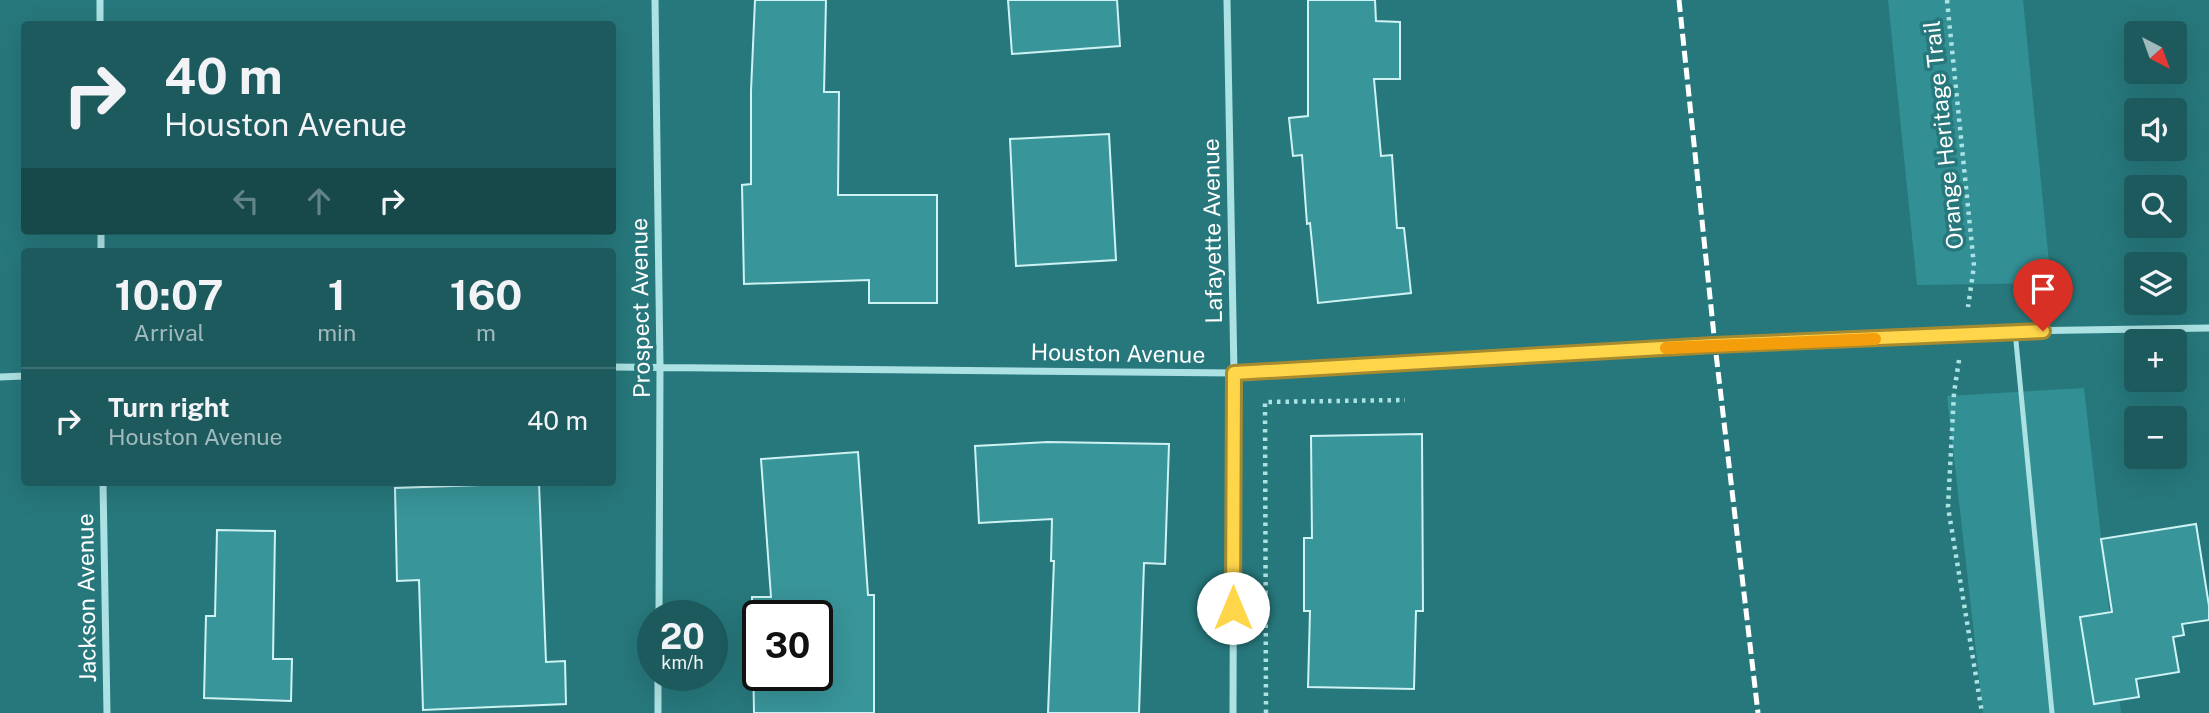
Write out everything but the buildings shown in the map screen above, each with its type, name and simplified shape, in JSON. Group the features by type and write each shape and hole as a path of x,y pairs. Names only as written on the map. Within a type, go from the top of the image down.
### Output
{"street":[{"path":"100,0 100,21"},
{"name":"Prospect Avenue","path":"655,0 660,366 659,600"},
{"name":"Lafayette Avenue","path":"1227,0 1234,373 1233,713"},
{"name":"Houston Avenue","path":"616,367 1234,373 1714,345 2015,331 2209,328"},
{"path":"0,377 21,376"},
{"name":"Jackson Avenue","path":"103,486 107,713"},
{"path":"658,691 658,713"}],"lane":[{"path":"2015,331 2052,713"}],"path":[{"name":"Orange Heritage Trail","path":"1947,0 1974,266"},
{"path":"1954,393 1948,506 1982,713"},
{"path":"1266,713 1265,402 1405,400"}],"shaded area":[{"path":"1888,0 2023,0 2051,283 1917,285"},
{"path":"2084,388 2121,713 1983,713 1947,396"}],"railway":[{"path":"1679,0 1715,345 1758,713"}],"slow traffic":[{"path":"1666,348 1875,339"}],"route":[{"path":"1233,608 1234,373 1714,345 2043,331"}]}
